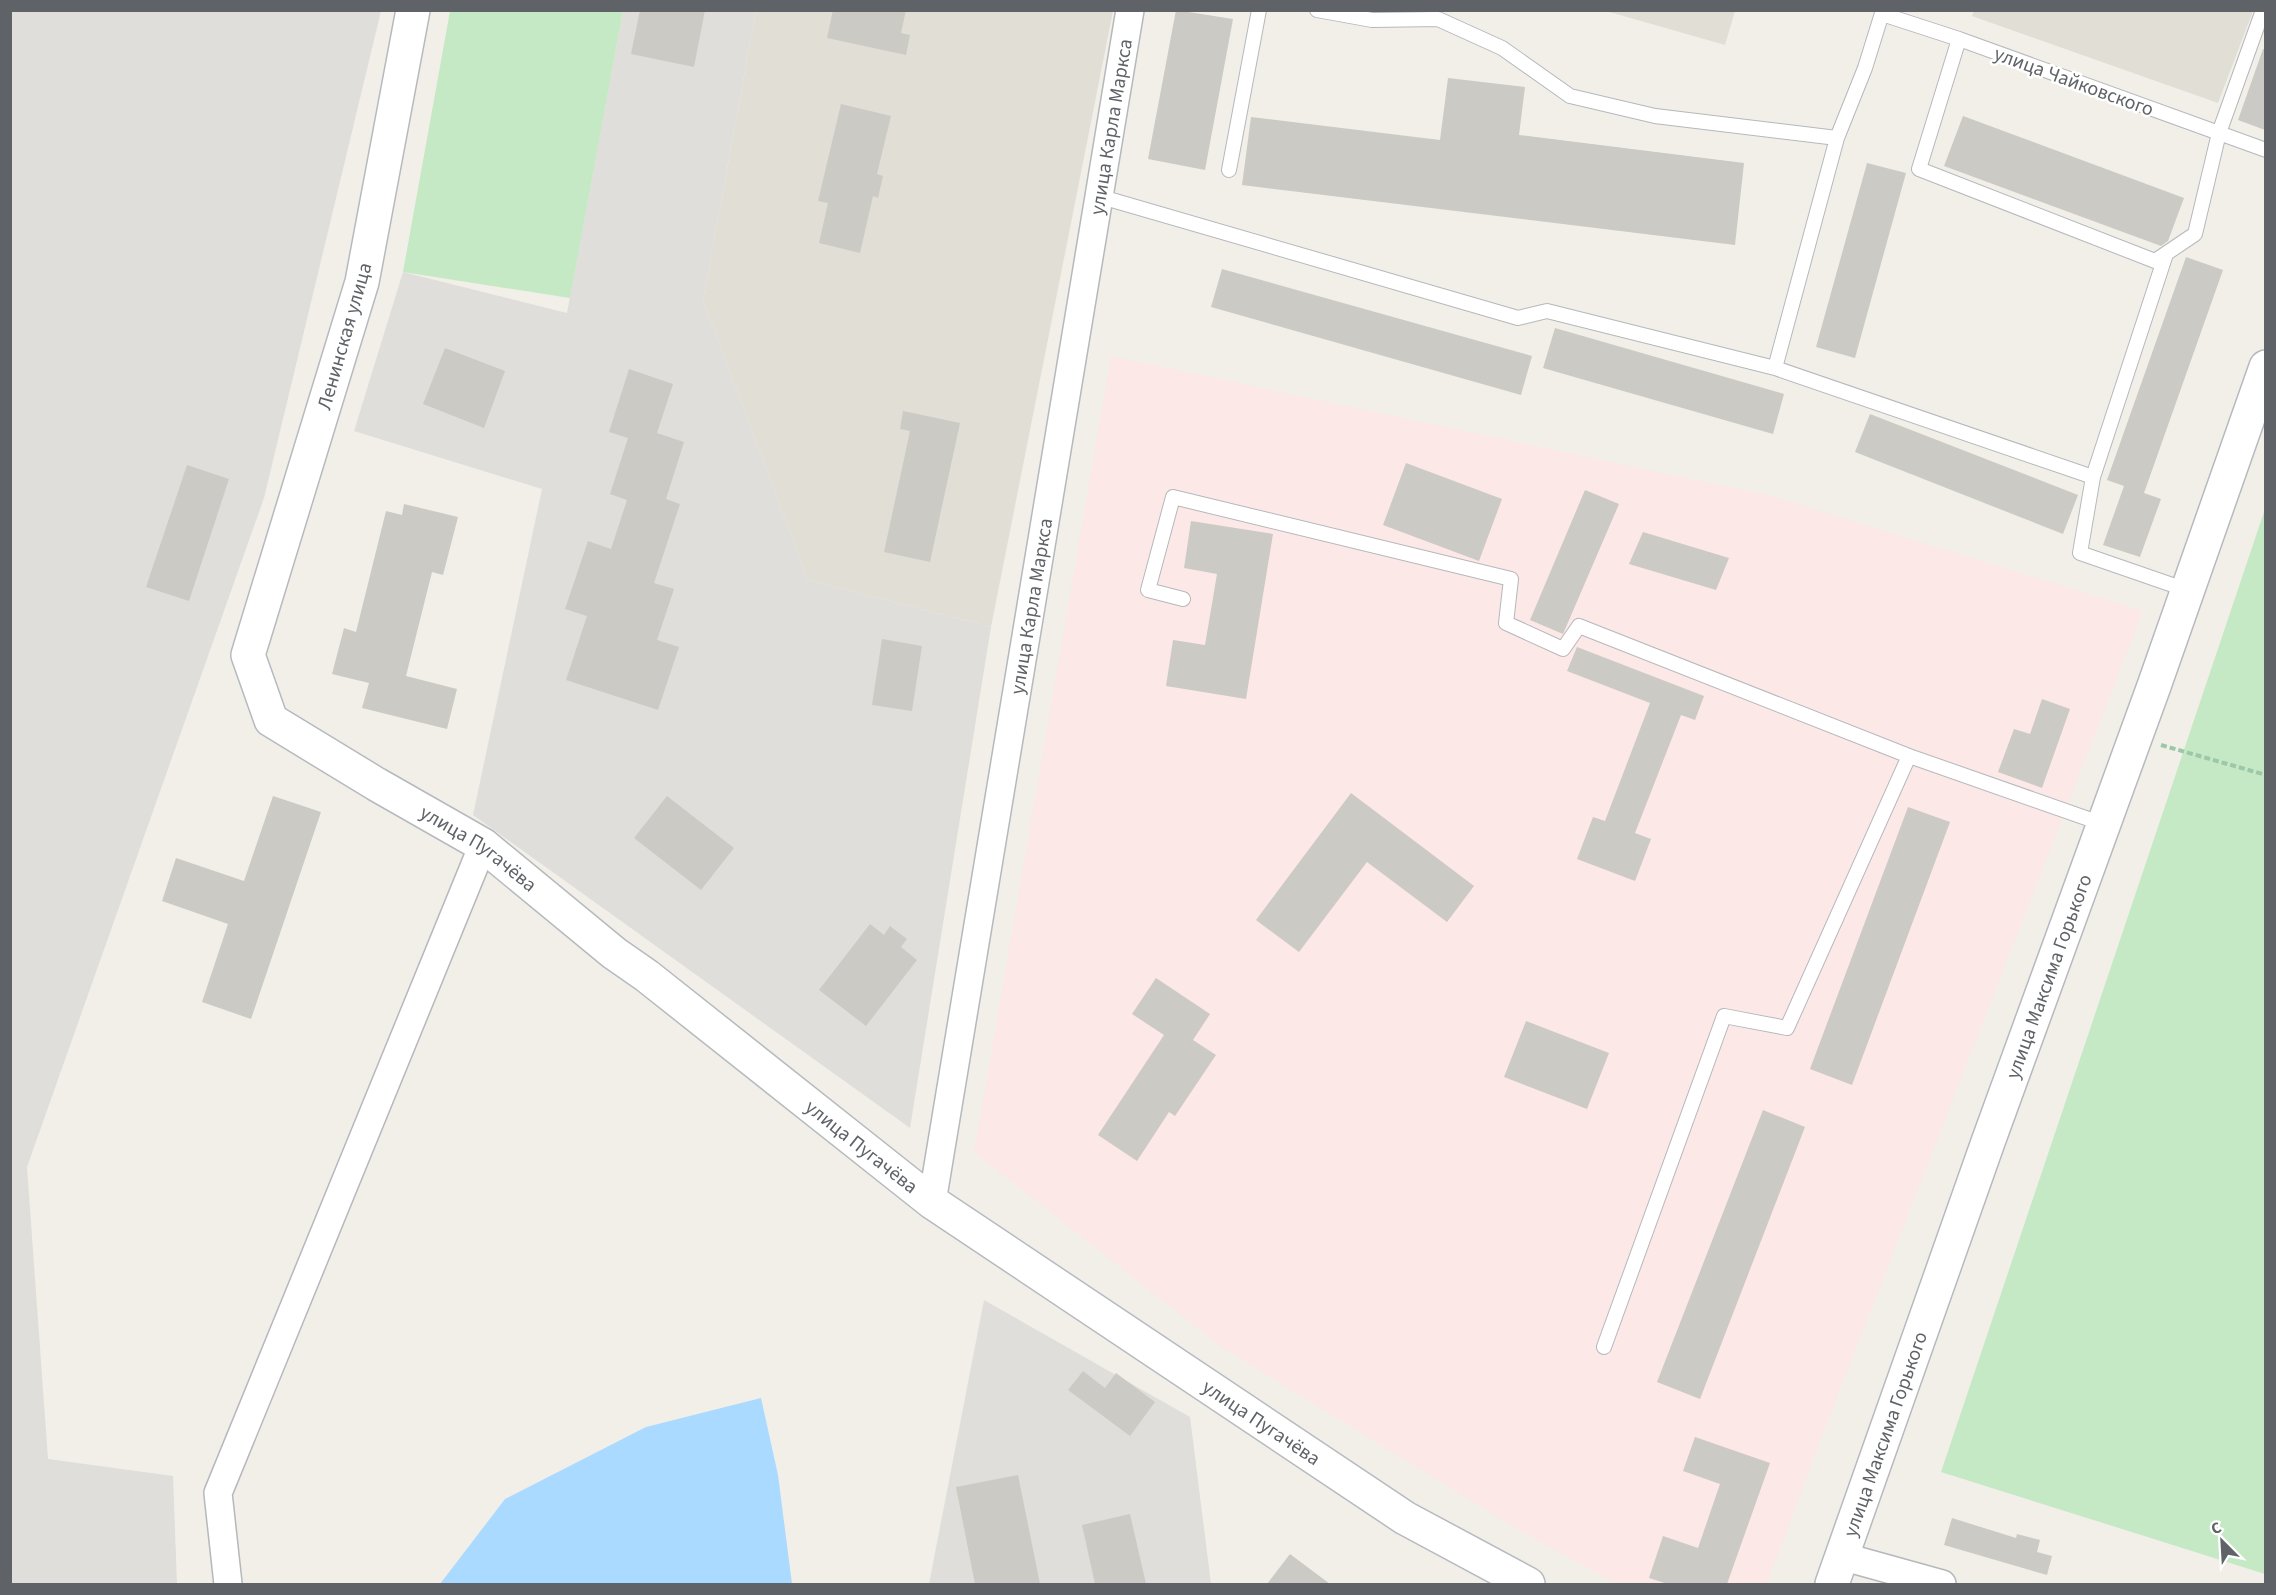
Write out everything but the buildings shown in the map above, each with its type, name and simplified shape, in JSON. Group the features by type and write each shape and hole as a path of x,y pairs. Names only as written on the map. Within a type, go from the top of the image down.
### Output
{"street":[{"name":"Ленинская улица","path":"248,655 362,282 413,10"},
{"name":"улица Карла Маркса","path":"932,1202 1130,10"},
{"name":"улица Максима Горького","path":"1837,1570 2265,367"},
{"name":"улица Пугачёва","path":"248,655 271,720 376,784 483,845 614,953 647,976 932,1202 1405,1518 1527,1584"},
{"path":"228,1584 218,1493 483,845"},
{"path":"1837,1570 1942,1584"}],"lane":[{"path":"1228,170 1259,10"},
{"path":"1317,10 1372,20 1438,19 1502,48 1570,96 1655,116 1837,138"},
{"path":"1959,39 1919,169 2155,261 2195,234 2219,133 2263,10"},
{"path":"1775,368 1837,138 1865,68 1882,12"},
{"name":"улица Чайковского","path":"1882,12 2265,150"},
{"path":"1098,196 1518,318 1547,311 1775,368 2093,477"},
{"path":"2166,254 2093,477 2080,553 2187,590"},
{"path":"1183,599 1148,590 1173,497 1511,579 1506,623 1563,649 1579,626 1909,756 2103,824"},
{"path":"1604,1347 1724,1016 1787,1028 1909,756"}],"path":[{"path":"2134,737 2265,775"}],"shaded area":[{"path":"1735,10 1725,45 1606,11"},
{"path":"1974,10 2253,11 2218,103 1972,16"},
{"path":"11,11 381,11 264,498 27,1167 48,1459 173,1476 177,1584 11,1584"},
{"path":"623,11 756,11 703,300 808,580 991,627 910,1128 473,815 542,489 354,431 403,272 567,313"},
{"path":"756,11 1113,11 991,627 808,580 703,300"},
{"path":"1111,356 1772,496 2143,611 1823,1433 1767,1584 1617,1584 1522,1532 1223,1348 974,1152"},
{"path":"984,1300 1190,1417 1211,1584 929,1584"}],"green space":[{"path":"450,11 623,11 570,298 403,272"},
{"path":"2265,509 2265,1574 1941,1472"}],"water":[{"path":"761,1398 778,1475 792,1584 440,1584 505,1499 646,1427"}]}
